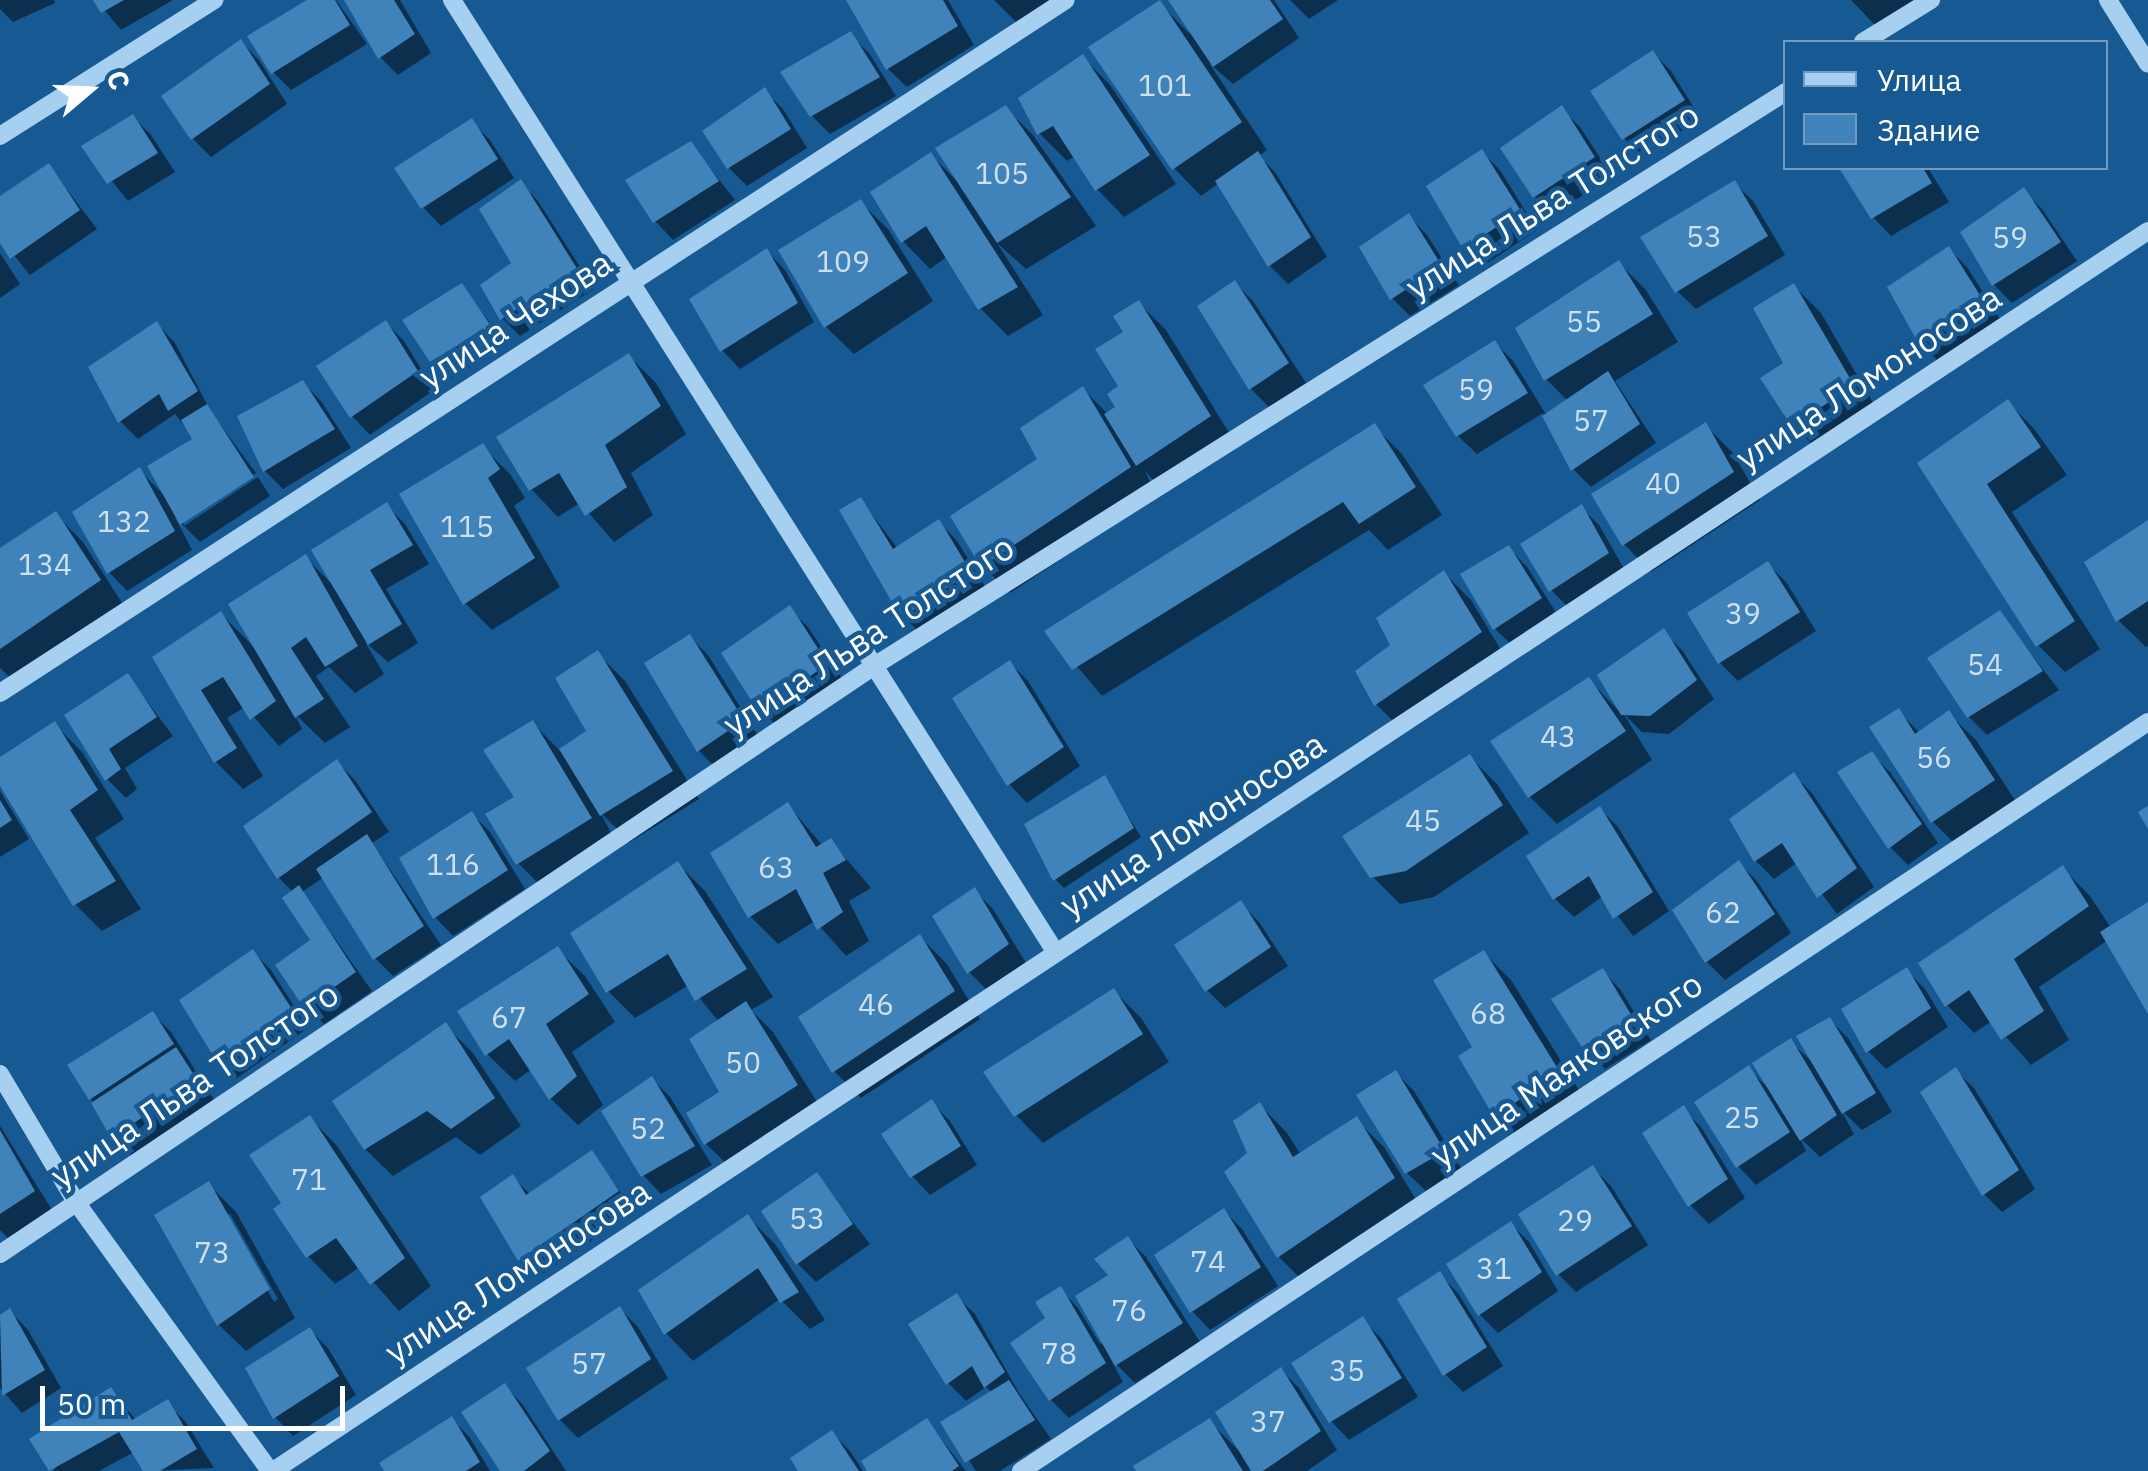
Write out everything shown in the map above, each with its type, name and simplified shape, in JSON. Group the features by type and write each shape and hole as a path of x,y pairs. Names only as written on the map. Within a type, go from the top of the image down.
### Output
{"street":[{"path":"0,136 214,0"},
{"path":"452,0 1056,953"},
{"name":"улица Чехова","path":"0,693 1066,0"},
{"path":"1867,40 1931,0"},
{"path":"2108,0 2148,64"},
{"name":"улица Льва Толстого","path":"0,1254 874,666 1783,94"},
{"name":"улица Ломоносова","path":"271,1471 2148,231"},
{"name":"улица Маяковского","path":"1021,1471 2148,722"},
{"path":"0,1074 76,1202 271,1471"}],"building":[{"path":"93,0 124,0 101,13"},
{"path":"307,0 335,0 350,25 271,74 247,36"},
{"path":"344,0 394,0 415,34 378,59"},
{"path":"846,0 943,0 958,26 886,70"},
{"path":"1160,0 1242,122 1172,170 1088,47"},
{"path":"1168,0 1270,0 1283,19 1213,67"},
{"path":"851,31 880,77 810,117 780,72"},
{"path":"241,39 270,84 191,140 161,96"},
{"path":"1653,50 1685,100 1622,140 1590,91"},
{"path":"1083,54 1150,155 1095,191 1053,126 1037,135 1018,98"},
{"path":"765,87 791,129 727,169 702,131"},
{"path":"1006,105 1071,197 997,243 935,148"},
{"path":"1562,105 1595,157 1533,198 1500,148"},
{"path":"133,114 158,153 107,184 81,146"},
{"path":"472,118 498,159 421,209 394,168"},
{"path":"691,141 719,181 653,223 625,180"},
{"path":"1482,149 1521,211 1463,249 1426,186"},
{"path":"1258,151 1311,237 1268,267 1215,181"},
{"path":"931,152 1018,287 978,310 926,226 901,243 870,192"},
{"path":"49,163 80,210 10,259 0,243 0,196"},
{"path":"1840,170 1924,170 1932,183 1871,219"},
{"path":"521,179 578,270 500,320 480,285 511,263 479,209"},
{"path":"1735,180 1768,236 1675,293 1640,237"},
{"path":"2024,187 2061,242 1992,286 1960,232"},
{"path":"861,199 908,273 824,328 778,250"},
{"path":"1409,213 1442,266 1390,300 1359,247"},
{"path":"1949,246 1983,300 1920,346 1887,287"},
{"path":"767,248 798,303 720,352 689,299"},
{"path":"1619,260 1653,314 1544,381 1515,328"},
{"path":"1235,280 1289,363 1249,390 1197,306"},
{"path":"462,283 491,326 430,362 402,320"},
{"path":"1794,283 1854,385 1792,427 1760,378 1783,363 1753,308"},
{"path":"1139,300 1211,416 1136,466 1104,414 1115,407 1107,394 1118,386 1095,349 1123,332 1113,316"},
{"path":"386,320 418,371 350,418 316,366"},
{"path":"157,321 198,391 168,411 159,394 118,423 88,367"},
{"path":"1495,340 1528,393 1456,437 1423,385"},
{"path":"629,353 661,406 605,445 627,487 585,516 559,473 529,491 496,437"},
{"path":"1608,371 1640,424 1571,471 1542,416"},
{"path":"303,380 335,429 263,472 237,416"},
{"path":"1083,386 1131,467 981,567 950,516 1037,459 1020,428"},
{"path":"2008,399 2041,447 1987,484 2075,621 2036,647 1917,463"},
{"path":"207,404 254,477 180,525 147,466 192,439 181,420"},
{"path":"1706,422 1734,472 1622,546 1591,494"},
{"path":"1375,423 1416,487 1359,524 1343,502 1072,670 1044,631"},
{"path":"483,443 500,469 488,478 535,558 463,605 399,494"},
{"path":"140,467 175,531 107,574 72,512"},
{"path":"861,497 893,549 939,519 971,572 901,618 839,510"},
{"path":"387,502 413,545 370,570 402,624 368,645 311,550"},
{"path":"1582,504 1609,553 1549,592 1520,544"},
{"path":"56,511 101,580 0,649 0,548"},
{"path":"2148,520 2148,601 2116,622 2084,562"},
{"path":"1509,545 1542,598 1493,630 1460,574"},
{"path":"306,554 358,646 325,667 306,637 291,648 324,699 295,718 228,604"},
{"path":"1768,561 1800,612 1718,664 1687,613"},
{"path":"1444,570 1482,632 1374,706 1355,671 1390,645 1376,618"},
{"path":"790,605 828,664 758,711 721,653"},
{"path":"2000,610 2043,671 1967,718 1927,658"},
{"path":"221,611 276,701 250,720 223,677 201,690 237,748 214,763 152,657"},
{"path":"1664,628 1697,680 1650,716 1621,715 1597,675"},
{"path":"690,634 744,720 697,752 644,663"},
{"path":"598,650 673,771 600,816 559,749 586,731 555,678"},
{"path":"1010,660 1064,747 1007,786 952,698"},
{"path":"128,673 157,717 109,749 121,769 105,781 64,715"},
{"path":"1589,677 1626,731 1528,798 1490,741"},
{"path":"1899,708 1915,734 1949,710 1995,780 1931,823 1869,727"},
{"path":"533,720 592,818 516,865 485,814 514,797 483,750"},
{"path":"55,721 98,790 70,810 116,881 73,906 0,786 0,757"},
{"path":"1872,751 1922,824 1888,849 1837,772"},
{"path":"1470,754 1503,805 1406,871 1370,878 1342,836"},
{"path":"337,759 372,812 277,879 243,826"},
{"path":"1794,772 1857,868 1817,898 1782,843 1754,862 1729,819"},
{"path":"1105,775 1134,828 1053,881 1024,824"},
{"path":"0,800 12,820 0,828"},
{"path":"788,802 816,847 831,838 846,860 823,873 843,912 817,930 796,889 748,918 710,853"},
{"path":"1600,806 1653,892 1613,919 1589,876 1553,900 1526,856"},
{"path":"2148,806 2148,829 2138,812"},
{"path":"472,811 508,870 433,919 399,858"},
{"path":"367,834 424,926 373,960 316,869"},
{"path":"1739,860 1775,914 1705,963 1672,910"},
{"path":"678,861 747,969 695,1001 668,954 606,993 570,933"},
{"path":"2063,865 2089,906 2014,959 2044,1011 2001,1040 1969,990 1945,1007 1918,963"},
{"path":"299,885 356,972 304,1008 275,965 310,940 282,898"},
{"path":"975,887 1009,944 967,974 932,916"},
{"path":"1241,900 1271,947 1205,992 1174,945"},
{"path":"2148,902 2148,1014 2100,932"},
{"path":"920,934 955,991 832,1073 798,1017"},
{"path":"558,946 589,994 546,1024 577,1076 549,1100 509,1039 485,1056 457,1011"},
{"path":"253,949 292,1009 217,1062 179,1000"},
{"path":"1484,950 1560,1072 1494,1117 1458,1056 1472,1047 1433,980"},
{"path":"1907,967 1931,1008 1866,1053 1841,1009"},
{"path":"1603,968 1635,1021 1585,1052 1551,999"},
{"path":"1114,988 1143,1034 1014,1117 983,1072"},
{"path":"746,1001 798,1085 704,1145 686,1113 719,1092 689,1039"},
{"path":"153,1011 174,1044 89,1100 67,1065"},
{"path":"1830,1017 1876,1093 1842,1114 1796,1036"},
{"path":"446,1022 495,1098 451,1129 427,1111 364,1150 332,1101"},
{"path":"1791,1038 1837,1115 1800,1141 1752,1063"},
{"path":"176,1047 198,1081 111,1138 91,1103"},
{"path":"1749,1065 1790,1132 1736,1168 1694,1102"},
{"path":"1956,1067 2019,1170 1982,1196 1920,1092"},
{"path":"1396,1070 1445,1151 1405,1174 1356,1095"},
{"path":"652,1076 695,1146 641,1177 601,1111"},
{"path":"932,1099 961,1146 910,1178 881,1134"},
{"path":"1260,1102 1293,1157 1357,1116 1395,1178 1277,1258 1224,1172 1247,1153 1233,1121"},
{"path":"1684,1105 1728,1179 1688,1207 1642,1133"},
{"path":"310,1115 405,1258 370,1285 336,1238 306,1258 273,1209 281,1203 249,1155"},
{"path":"0,1130 35,1191 0,1214"},
{"path":"592,1150 619,1191 518,1261 480,1197 513,1174 526,1195"},
{"path":"1593,1165 1632,1226 1556,1276 1518,1214"},
{"path":"817,1172 853,1224 796,1265 761,1211"},
{"path":"209,1181 270,1289 217,1326 154,1215"},
{"path":"1224,1208 1261,1267 1190,1313 1154,1255"},
{"path":"748,1214 799,1292 780,1303 758,1268 664,1335 638,1290"},
{"path":"1511,1221 1542,1272 1478,1316 1446,1264"},
{"path":"1128,1236 1183,1323 1115,1366 1075,1296 1108,1275 1094,1259"},
{"path":"1440,1271 1487,1347 1443,1376 1397,1299"},
{"path":"1061,1286 1106,1363 1049,1401 1010,1343 1045,1318 1035,1302"},
{"path":"957,1293 1005,1372 984,1388 972,1366 946,1385 908,1324"},
{"path":"620,1306 651,1359 558,1421 526,1368"},
{"path":"10,1308 45,1370 2,1396 0,1315"},
{"path":"1363,1316 1402,1378 1329,1423 1291,1363"},
{"path":"310,1327 339,1376 273,1419 245,1368"},
{"path":"1281,1367 1321,1431 1263,1471 1251,1471 1215,1412"},
{"path":"1009,1380 1035,1420 965,1463 940,1422"},
{"path":"505,1383 550,1451 524,1471 500,1471 461,1412"},
{"path":"111,1387 132,1420 168,1399 197,1449 160,1471 143,1471 119,1432 49,1471 29,1439"},
{"path":"452,1416 480,1462 466,1471 384,1471 379,1463"},
{"path":"927,1418 959,1466 952,1471 867,1471 861,1461"},
{"path":"1210,1418 1243,1471 1136,1471 1133,1466"},
{"path":"832,1430 859,1471 798,1471 790,1458"}]}
